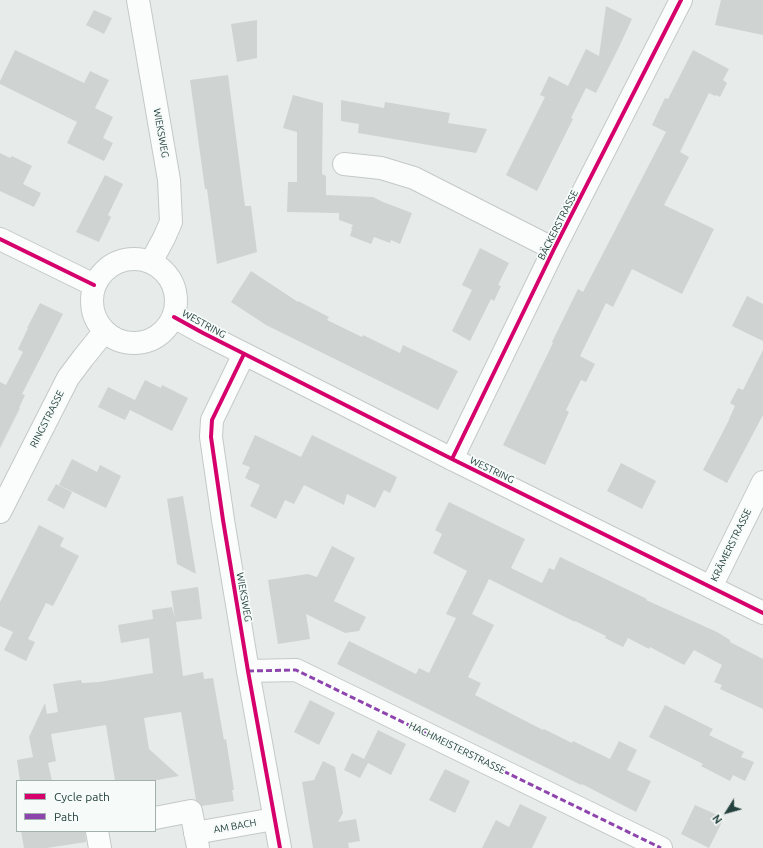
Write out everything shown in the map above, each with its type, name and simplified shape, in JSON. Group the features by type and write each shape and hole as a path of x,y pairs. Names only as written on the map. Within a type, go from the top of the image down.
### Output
{"street":[{"name":"WIEKSWEG","path":"138,0 169,180 172,222 151,262"},
{"name":"BÄCKERSTRASSE","path":"452,459 554,249 681,0"},
{"name":"BÄCKERSTRASSE","path":"344,164 381,168 414,178 554,249"},
{"path":"0,239 94,285"},
{"path":"136,258 151,262 165,272 174,286 176,301 174,316 165,331 151,340 135,344 118,341 104,332 94,318 91,302 94,285 104,270 119,261 136,258"},
{"name":"WESTRING","path":"174,316 203,333 452,459 763,613"},
{"name":"RINGSTRASSE","path":"0,512 68,378 104,332"},
{"name":"WIEKSWEG","path":"244,354 212,420 211,437 248,671 280,848"},
{"name":"KRÄMERSTRASSE","path":"710,587 763,482"},
{"name":"HACHMEISTERSTRASSE","path":"248,671 296,670 661,848"},
{"name":"AM BACH","path":"156,818 191,812 196,841 274,819"},
{"path":"96,832 100,848"}],"building":[{"path":"721,0 763,0 763,35 715,25"},
{"path":"606,6 632,19 596,93 586,88 571,118 573,119 537,191 506,175 545,97 540,95 549,76 568,86 586,49 599,56"},
{"path":"94,10 112,18 104,34 86,25"},
{"path":"257,20 257,58 237,62 231,24"},
{"path":"15,50 84,83 90,71 109,80 95,108 113,117 103,138 113,143 104,161 67,143 77,122 0,84 0,81"},
{"path":"693,50 729,69 723,80 727,83 720,97 709,93 680,152 689,157 664,205 714,229 682,294 632,269 613,307 606,303 580,356 595,364 586,382 581,380 566,410 569,412 545,465 503,445 578,289 583,292 666,132 652,125 665,98 668,99"},
{"path":"228,75 245,206 251,206 257,252 217,264 190,80"},
{"path":"293,95 323,103 322,174 326,176 326,195 373,197 412,213 400,244 391,240 390,243 374,237 371,244 350,236 353,225 339,220 339,213 287,212 288,182 297,182 297,132 283,128"},
{"path":"341,100 384,108 385,102 450,113 448,123 487,129 476,153 358,133 359,124 341,121"},
{"path":"0,153 10,158 12,156 32,166 23,184 41,193 34,207 0,191"},
{"path":"105,175 123,184 108,215 111,217 99,242 76,232"},
{"path":"480,248 509,263 498,285 501,286 494,301 491,299 470,341 452,331 472,290 462,285"},
{"path":"251,271 298,302 329,317 327,320 362,337 363,335 400,353 403,345 458,371 438,410 266,325 231,302"},
{"path":"747,296 763,304 763,341 732,326"},
{"path":"40,303 63,314 22,394 25,395 20,408 0,448 0,382 6,385 23,352 18,349"},
{"path":"763,350 763,415 727,483 703,470 735,406 730,403 738,388 743,390"},
{"path":"145,380 161,388 162,385 188,398 172,431 130,410 125,420 98,407 108,387 135,400"},
{"path":"255,435 301,457 312,435 397,477 390,493 384,490 375,508 347,494 344,505 304,485 294,504 285,500 276,519 250,506 260,485 245,478 250,467 242,464"},
{"path":"72,459 97,472 100,465 121,476 106,508 59,485"},
{"path":"621,463 656,481 642,509 607,491"},
{"path":"56,484 72,492 64,509 47,500"},
{"path":"183,496 196,574 177,564 167,499"},
{"path":"449,502 525,539 511,568 542,583 549,568 554,570 560,557 647,599 646,600 717,632 730,640 730,642 763,659 763,709 720,689 722,685 714,682 722,665 694,650 684,665 650,647 649,649 628,638 623,647 605,638 606,636 489,579 472,614 494,625 468,677 481,683 475,695 543,730 544,729 572,743 573,741 610,759 619,741 637,750 627,770 651,781 636,812 337,664 349,641 416,674 419,668 429,673 456,618 446,614 467,571 433,553 442,534 435,530"},
{"path":"39,525 64,538 60,546 79,556 53,606 46,603 28,639 35,642 26,661 4,650 13,632 0,626 0,602"},
{"path":"332,546 355,558 334,601 366,617 359,631 345,633 306,614 310,639 278,644 268,580 308,574 317,577"},
{"path":"198,587 202,619 176,622 183,676 203,672 204,679 213,678 224,740 226,739 234,790 232,790 234,801 202,806 196,800 181,712 144,718 149,749 179,776 156,780 115,780 106,725 51,734 56,761 48,763 52,780 20,780 17,760 33,757 29,737 45,703 47,714 58,712 53,684 81,680 82,683 99,682 153,673 149,638 121,643 118,625 153,619 152,610 172,607 175,619 171,591"},
{"path":"310,700 335,713 319,745 294,732"},
{"path":"665,705 713,729 709,735 744,752 741,757 754,762 745,781 733,775 730,781 701,766 703,764 649,737"},
{"path":"378,730 406,744 391,775 368,763 360,778 344,770 352,753 364,759"},
{"path":"323,761 335,767 343,813 338,822 356,819 360,841 348,843 349,848 313,848 302,782 314,780"},
{"path":"445,769 470,781 455,813 429,800"},
{"path":"520,804 547,817 532,848 482,848 496,820 509,827"},
{"path":"695,805 724,818 709,848 681,834"},
{"path":"21,832 85,832 86,842 47,848 24,848"}],"marked path":[{"path":"248,671 296,670 661,848"}],"cycle path":[{"path":"452,459 554,249 681,0"},
{"path":"0,239 94,285"},
{"path":"174,317 452,459 763,613"},
{"path":"244,354 212,420 211,437 248,671 280,848"}]}
